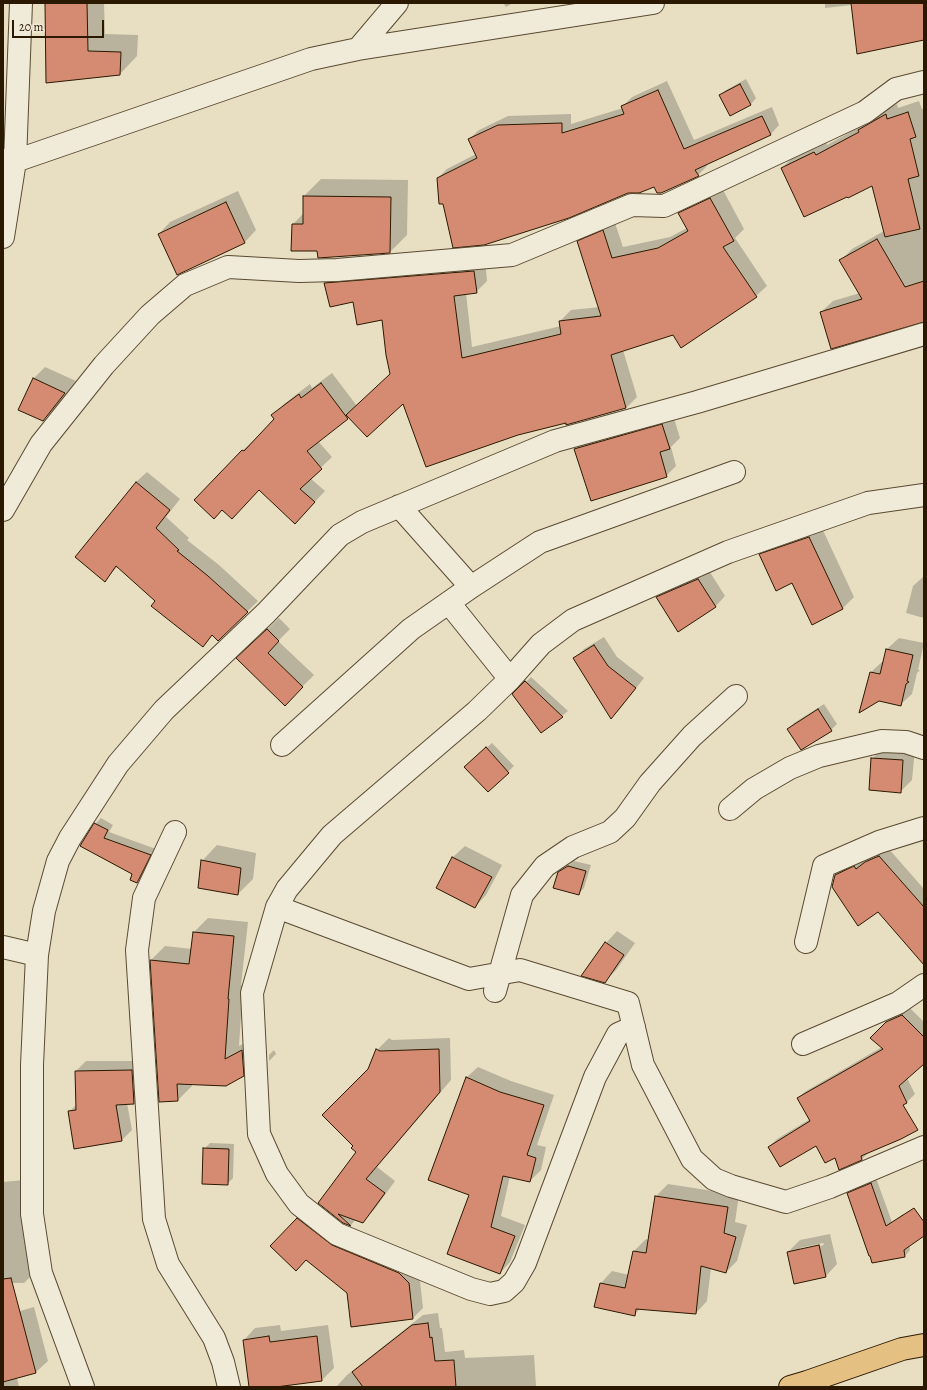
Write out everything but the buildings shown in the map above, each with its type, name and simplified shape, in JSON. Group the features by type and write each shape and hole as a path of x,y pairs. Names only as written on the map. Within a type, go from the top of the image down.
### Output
{"main road":[{"path":"790,1387 902,1348 924,1345"}],"street":[{"path":"358,49 397,3"},
{"path":"9,160 311,59 358,49 653,3"},
{"path":"3,238 9,160 15,7"},
{"path":"3,510 41,444 104,366 150,315 184,285 228,267 299,271 337,270 512,256 632,205 664,206 865,112 896,90 924,82"},
{"path":"83,1387 41,1273 32,1214 32,1065 38,955 44,911 58,861 70,838 118,764 164,710 266,613 340,535 362,522 555,441 697,402 924,334"},
{"path":"282,745 411,629 471,587 540,542 734,472"},
{"path":"634,1027 618,1034 594,1077 526,1263 514,1282 504,1291 490,1294 470,1290 337,1234 299,1204 276,1174 259,1134 252,993 277,907 287,889 332,836 477,712 510,679 541,644 573,620 728,552 868,503 924,495"},
{"path":"399,506 471,587"},
{"path":"449,603 510,679"},
{"path":"497,982 522,895 545,866 573,847 610,832 625,818 650,783 692,736 736,696"},
{"path":"730,809 754,790 790,768 819,756 882,741 906,742 924,748"},
{"path":"806,942 824,866 880,842 924,828"},
{"path":"175,832 144,898 137,950 154,1219 168,1264 214,1338 223,1362 229,1387"},
{"path":"277,907 469,979 497,982 520,970 628,1003 643,1065 692,1159 714,1178 731,1186 786,1202 830,1187 924,1147"},
{"path":"3,947 38,955"},
{"path":"803,1044 898,1003 924,985"}]}
